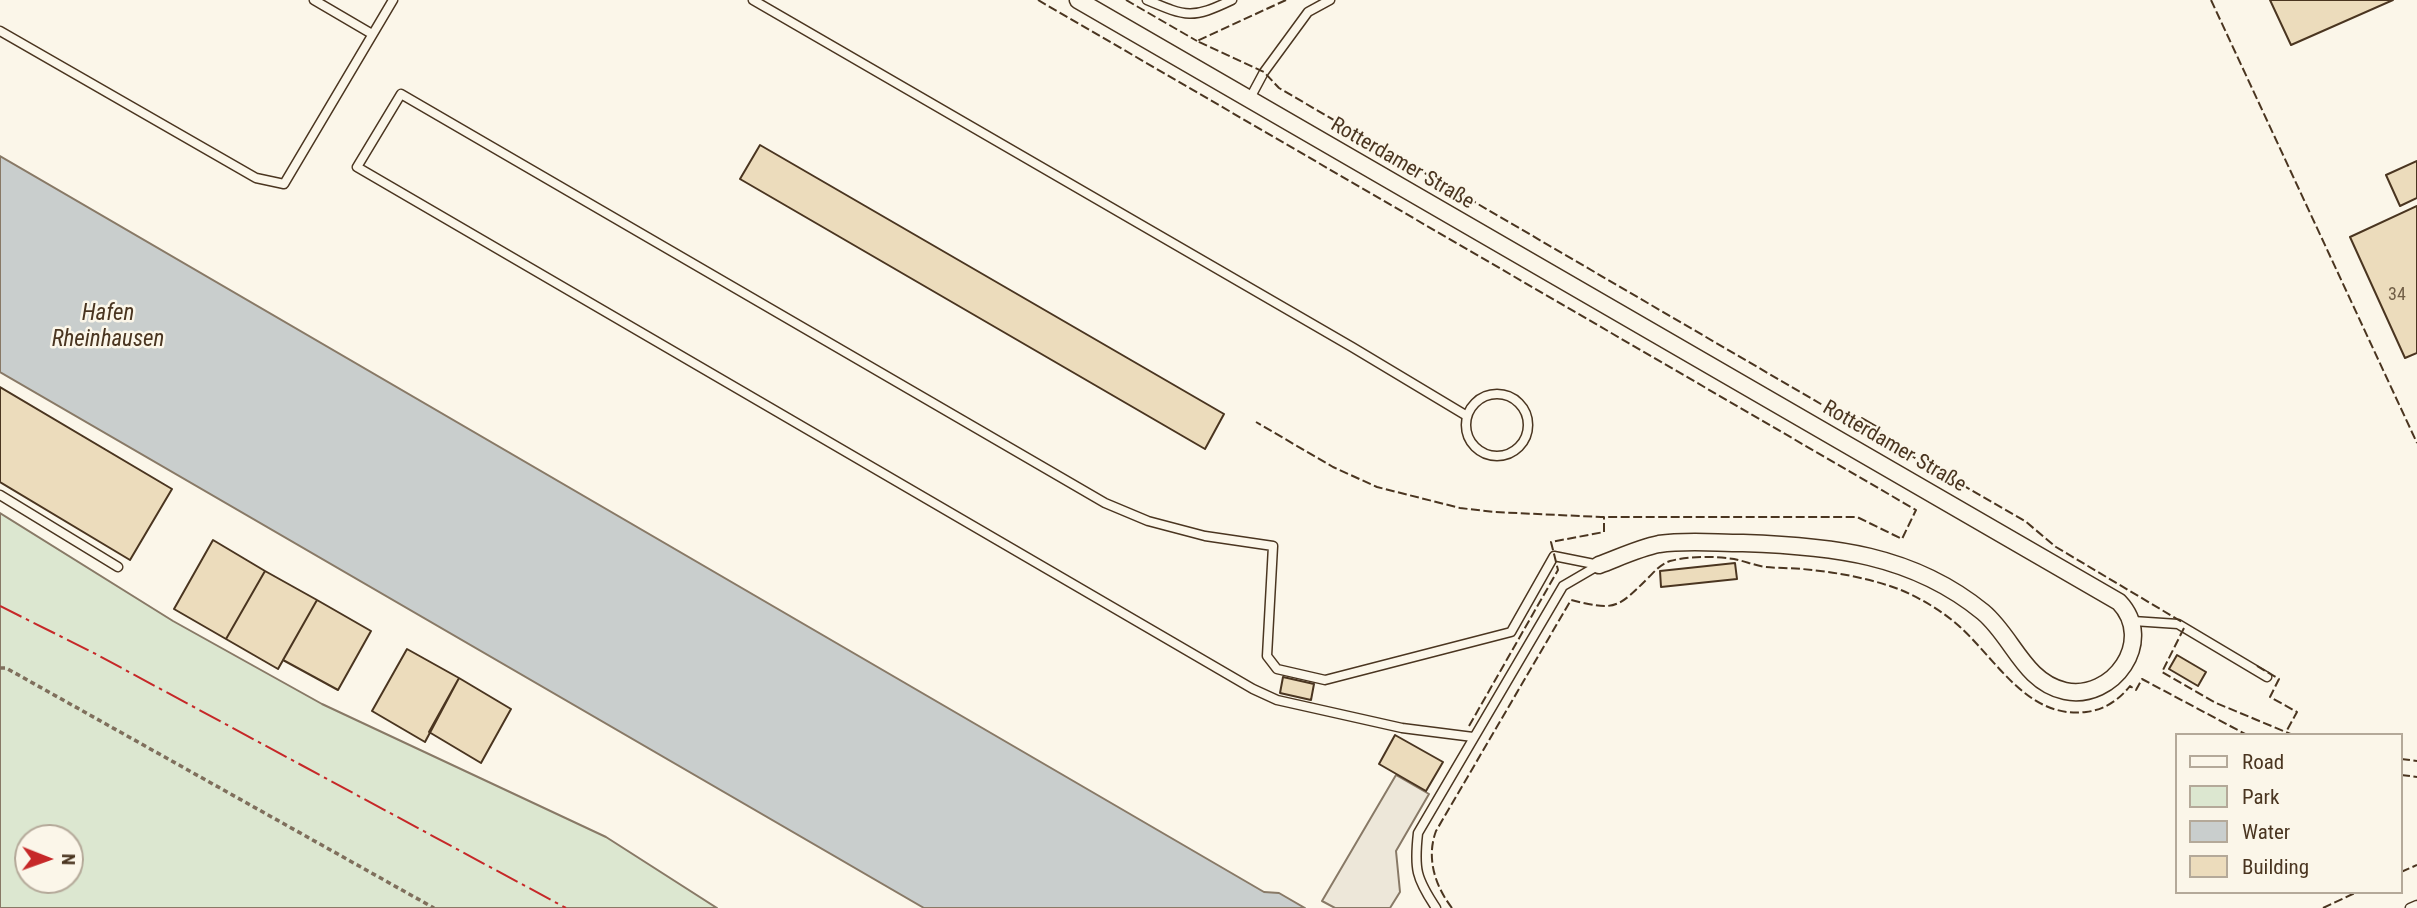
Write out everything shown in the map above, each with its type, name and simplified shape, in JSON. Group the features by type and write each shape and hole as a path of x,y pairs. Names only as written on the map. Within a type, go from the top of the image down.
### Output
{"street":[{"name":"Rotterdamer Straße","path":"1078,0 2119,601 2133,621"},
{"path":"1599,565 1656,545 1680,542 1803,545 1872,557 1901,565 1950,588 1987,615 2034,675 2050,686 2076,692 2100,686 2122,667 2134,644 2133,621"}],"lane":[{"path":"314,0 372,34"},
{"path":"0,31 256,178 284,184 393,0"},
{"path":"753,0 1468,416"},
{"path":"1147,0 1185,15 1198,15 1232,0"},
{"path":"1249,100 1264,72 1308,12 1331,0"},
{"path":"1473,737 1402,728 1277,700 1252,689 357,167 401,94 1105,503 1149,521 1205,536 1273,546 1267,656 1277,669 1325,680 1511,632 1554,556 1599,565"},
{"path":"1489,395 1506,395 1523,407 1528,420 1527,431 1521,444 1513,451 1496,456 1475,446 1466,427 1468,416 1479,400 1489,395"},
{"path":"0,495 118,568"},
{"path":"1436,908 1422,887 1415,868 1418,833 1563,586 1599,565"},
{"path":"2133,621 2178,624 2267,677"},
{"path":"2410,908 2417,905"}],"path":[{"path":"0,668 6,667 434,908"}],"green space":[{"path":"0,513 173,621 322,704 606,837 717,908 0,908"}],"shaded area":[{"path":"1396,775 1429,794 1396,851 1400,892 1390,908 1335,908 1322,901"}],"water":[{"name":"Hafen Rheinhausen","path":"0,156 1264,892 1279,893 1305,908 924,908 0,372"}],"building":[{"path":"2270,0 2393,0 2291,45"},
{"path":"760,145 1224,414 1205,449 740,179"},
{"path":"2417,161 2417,198 2400,206 2386,175"},
{"path":"2417,206 2417,353 2405,358 2350,237"},
{"path":"0,387 172,489 130,560 0,482"},
{"path":"1862,418 1881,429 1877,436 1858,425"},
{"path":"213,540 265,571 226,639 174,609"},
{"path":"1735,563 1737,579 1661,587 1660,571"},
{"path":"265,571 317,600 278,669 226,639"},
{"path":"317,600 371,631 338,690 283,660"},
{"path":"407,649 459,678 425,742 372,711"},
{"path":"2177,655 2206,672 2198,686 2169,669"},
{"path":"1283,677 1314,684 1311,700 1280,693"},
{"path":"459,678 511,709 481,763 429,732"},
{"path":"1395,735 1443,762 1426,791 1379,764"}],"fence":[{"path":"1038,0 1916,510 1902,539 1857,517 1601,517 1460,508 1377,487 1333,467 1256,422"},
{"path":"1126,0 1197,41"},
{"path":"1286,0 1197,41 1264,72 1279,88 1862,428"},
{"path":"2211,0 2417,443"},
{"path":"1875,435 2025,521 2056,547 2182,622"},
{"path":"1469,726 1558,570 1551,542 1604,532 1604,517"},
{"path":"1452,908 1434,871 1432,851 1436,831 1571,600 1597,606 1614,605 1630,596 1661,566 1677,559 1727,558 1765,567 1840,574 1889,586 1917,597 1946,615 2015,684 2030,697 2047,706 2065,712 2093,711 2111,704 2130,686 2136,690 2142,679 2243,733"},
{"path":"2184,628 2162,672 2216,703 2288,733"},
{"path":"2257,666 2279,679 2270,697 2297,712 2286,732"},
{"path":"2403,759 2417,761"},
{"path":"2403,775 2417,777"},
{"path":"2403,871 2417,865"},
{"path":"2323,908 2353,894"}],"power":[{"path":"0,606 92,652 566,908"}]}
